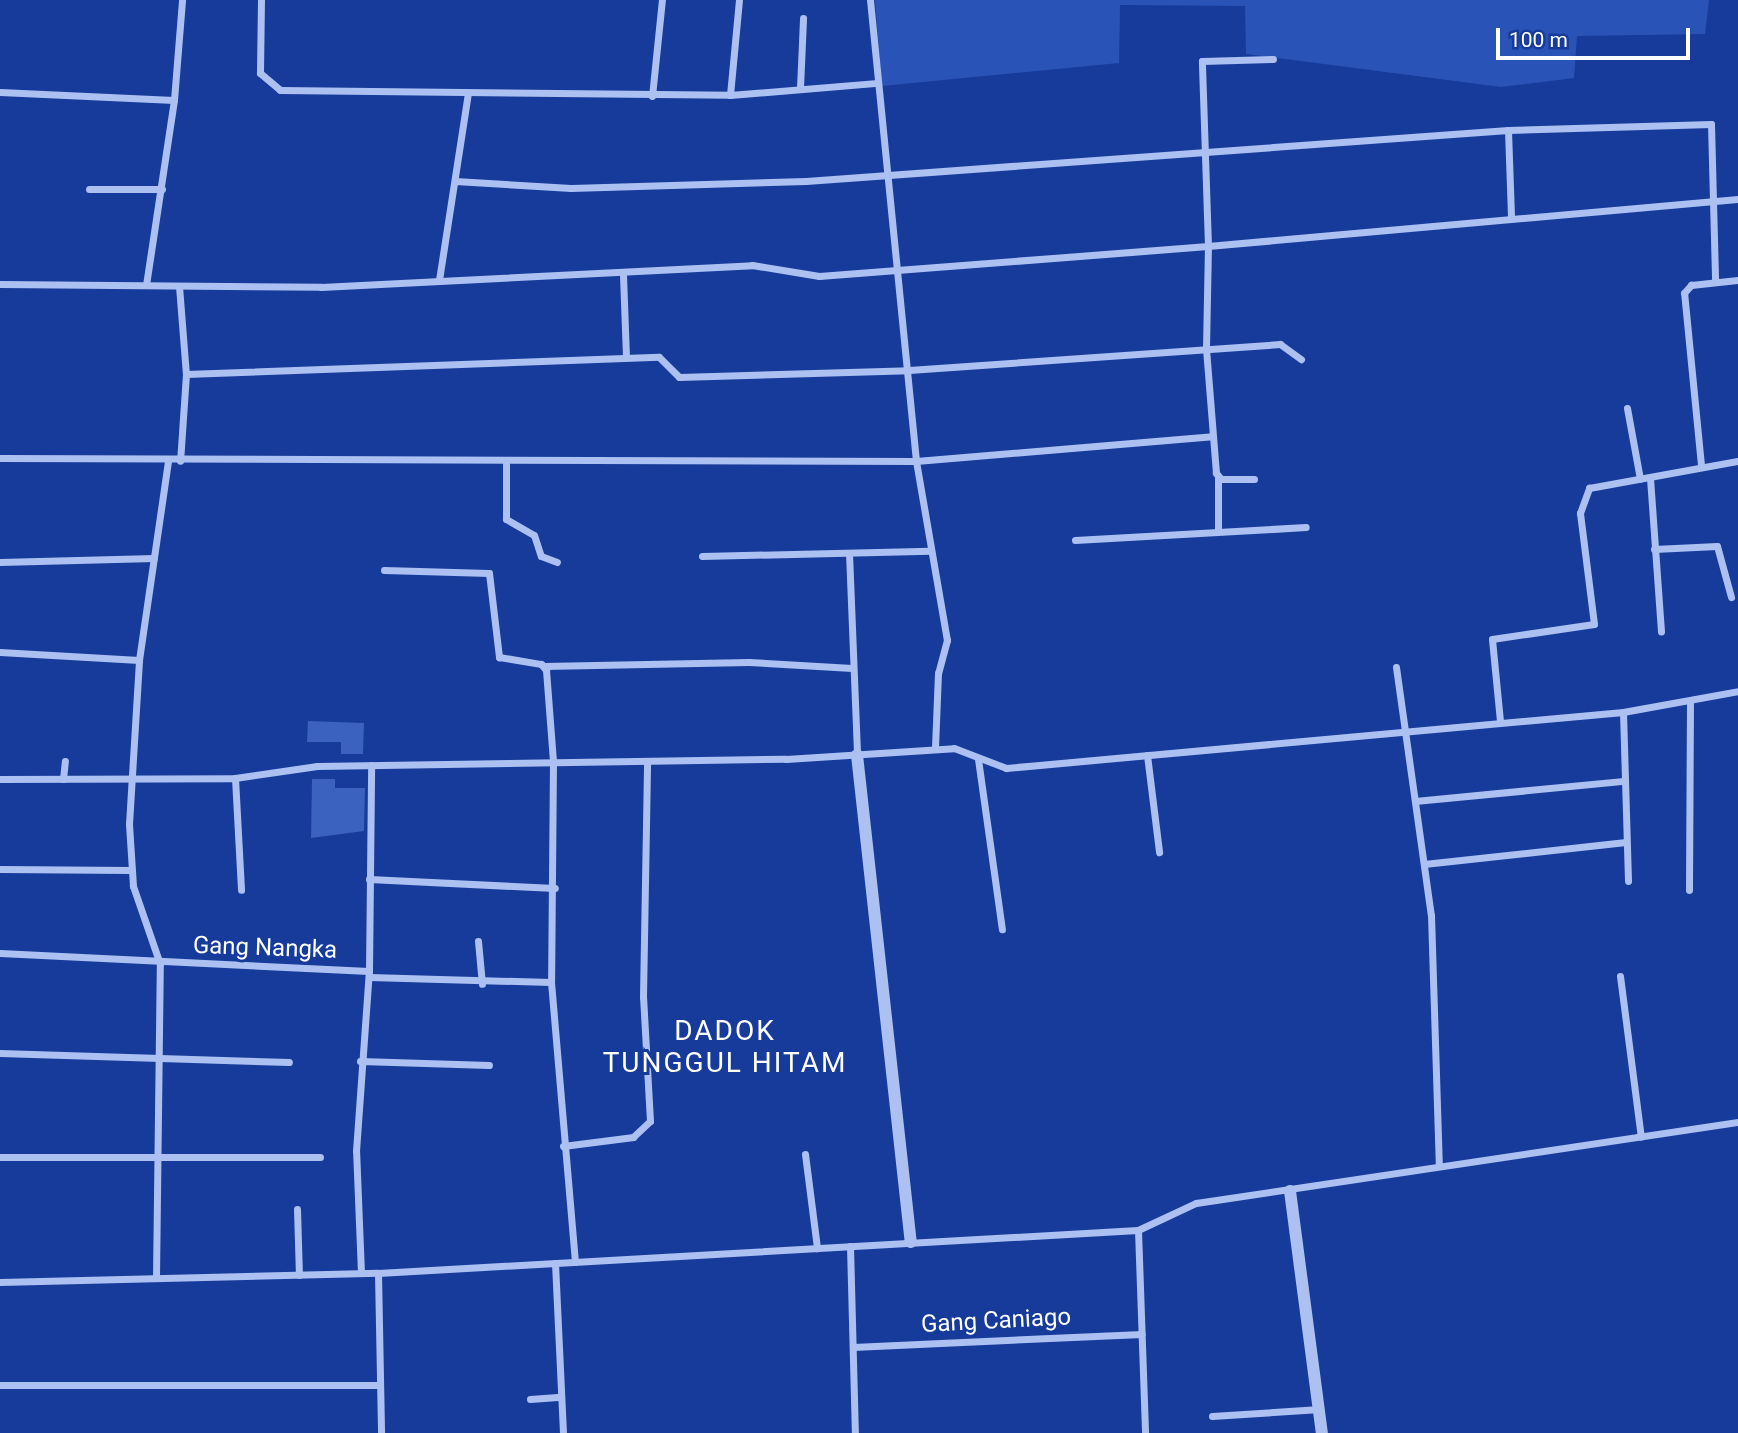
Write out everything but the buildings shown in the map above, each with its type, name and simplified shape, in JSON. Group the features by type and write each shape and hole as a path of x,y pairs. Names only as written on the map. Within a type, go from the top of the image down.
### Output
{"street":[{"path":"146,285 174,100 182,0"},
{"path":"261,0 260,73 271,88 652,96 730,95 876,83"},
{"path":"652,96 662,0"},
{"path":"730,95 739,0"},
{"path":"870,0 876,83 891,175 916,461 947,640 937,673 935,750"},
{"path":"800,88 803,18"},
{"path":"1218,528 1218,476 1212,436 1206,349 1208,246 1201,152 1204,58 1273,59"},
{"path":"0,92 174,100"},
{"path":"439,280 468,93"},
{"path":"455,181 571,188 891,175 1508,130 1704,121 1713,128 1715,281"},
{"path":"1508,130 1511,218"},
{"path":"89,189 162,189"},
{"path":"0,284 179,286 439,280 623,275 752,265 819,276 899,272 1738,199"},
{"path":"623,275 626,357"},
{"path":"1701,466 1684,293 1691,285 1738,280"},
{"path":"179,286 186,374 180,461"},
{"path":"186,374 626,357 663,358 679,377 909,370 1284,344 1301,359"},
{"path":"1627,408 1640,479"},
{"path":"0,458 506,464 916,461 1212,436"},
{"path":"156,1278 155,1159 160,964 131,870 130,780 139,660 168,461"},
{"path":"1500,721 1491,641 1593,626 1583,496 1592,485 1650,478 1701,466 1738,461"},
{"path":"506,464 506,519 534,536 541,556 557,562"},
{"path":"1218,476 1254,478"},
{"path":"1650,478 1661,632"},
{"path":"1076,540 1142,539 1218,528 1306,527"},
{"path":"1654,549 1717,546 1731,597"},
{"path":"702,556 930,551"},
{"path":"849,554 857,755 911,1242"},
{"path":"0,562 154,558"},
{"path":"384,570 489,573 499,657 544,666 749,662 852,668"},
{"path":"0,652 139,660"},
{"path":"544,666 553,762 555,888 551,982 575,1262"},
{"path":"1396,667 1402,734 1424,864 1439,1164"},
{"path":"0,779 234,778 371,765 648,762 935,750 962,750 978,759 1006,768 1402,734 1500,721 1623,712 1690,702 1738,691"},
{"path":"1689,890 1690,702"},
{"path":"1623,712 1628,881"},
{"path":"1147,755 1159,852"},
{"path":"978,759 1002,929"},
{"path":"63,779 65,761"},
{"path":"563,1146 633,1137 650,1121 643,997 648,762"},
{"path":"361,1273 360,1061 369,974 371,765"},
{"path":"234,778 240,890"},
{"path":"1415,801 1624,781"},
{"path":"1424,864 1626,842"},
{"path":"0,869 131,870"},
{"path":"369,879 555,888"},
{"path":"478,941 482,984"},
{"name":"Gang Nangka","path":"0,953 369,974 482,984 551,982"},
{"path":"1620,976 1641,1137"},
{"path":"0,1053 289,1062"},
{"path":"360,1061 489,1065"},
{"path":"0,1282 378,1273 1138,1230 1196,1203 1290,1191 1439,1164 1738,1122"},
{"path":"805,1154 817,1248"},
{"path":"0,1157 320,1157"},
{"path":"1290,1191 1322,1433"},
{"path":"297,1209 299,1275"},
{"path":"1138,1230 1145,1433"},
{"path":"850,1246 855,1433"},
{"path":"555,1264 563,1433"},
{"path":"378,1273 382,1433"},
{"name":"Gang Caniago","path":"853,1347 1142,1334"},
{"path":"0,1385 379,1385"},
{"path":"530,1399 561,1397"},
{"path":"1212,1416 1320,1409"}],"shaded area":[{"path":"875,0 1709,0 1705,34 1577,36 1574,78 1501,87 1246,54 1245,6 1120,5 1119,63 882,86"}],"district":[{"name":"DADOK TUNGGUL HITAM","path":"725,1047"}]}
